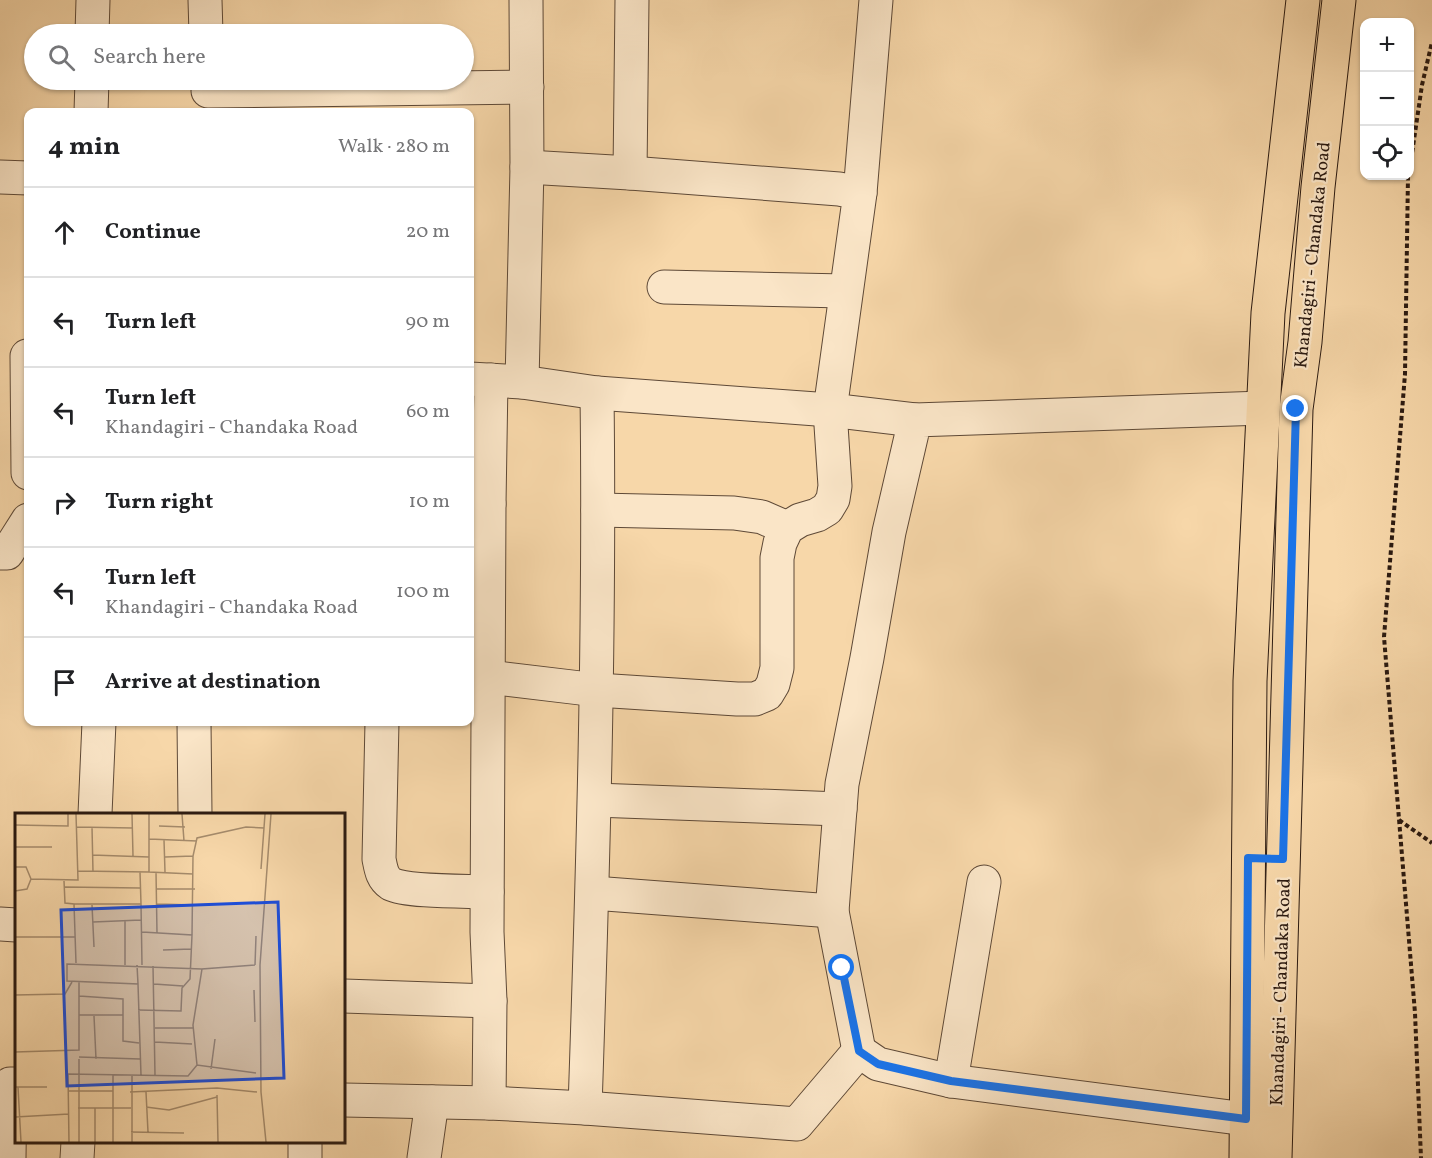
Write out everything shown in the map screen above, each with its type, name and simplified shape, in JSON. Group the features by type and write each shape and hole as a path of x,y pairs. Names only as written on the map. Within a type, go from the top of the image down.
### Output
{"main road":[{"name":"Khandagiri - Chandaka Road","path":"1246,1158 1250,681 1263,408 1268,312 1303,0"},
{"name":"Khandagiri - Chandaka Road","path":"1275,1158 1296,409 1305,342 1318,187 1339,0"},
{"path":"1248,858 1283,859"}],"street":[{"path":"92,24 93,0"},
{"path":"205,0 206,24"},
{"path":"489,1103 490,1001 487,892 489,676 479,504 494,380 527,167 526,0"},
{"path":"630,172 632,0"},
{"path":"489,676 597,690 737,699 755,699 767,694 773,684 777,668 777,558 780,543 787,528 827,509 835,486 830,410 860,194 876,0"},
{"path":"208,94 418,100 527,87"},
{"path":"91,108 92,90"},
{"path":"527,167 630,172 839,189 860,194"},
{"path":"0,177 24,178"},
{"path":"664,287 845,291"},
{"path":"494,380 597,393 830,410 915,420 1263,408"},
{"path":"585,1108 597,690 597,393"},
{"path":"915,420 889,532 842,784 832,912 859,1051 878,1064 951,1081 1246,1119"},
{"path":"598,510 734,513 762,517 787,528"},
{"path":"0,553 7,553 24,526"},
{"path":"95,813 99,726"},
{"path":"194,726 195,813"},
{"path":"382,726 379,859 381,874 390,883 404,887 487,892"},
{"path":"595,800 840,809"},
{"path":"951,1081 984,882"},
{"path":"592,893 832,912"},
{"path":"345,996 490,1001"},
{"path":"345,1100 489,1103 585,1108 797,1124 859,1051"},
{"path":"9,1158 10,1084 15,1084"},
{"path":"424,1158 432,1102"},
{"path":"77,1158 78,1143"}],"path":[{"path":"1414,140 1422,85 1432,42"},
{"path":"1408,180 1405,375 1384,637 1414,1013 1421,1158"},
{"path":"1399,820 1432,843"}],"route":[{"path":"842,968 859,1051 878,1064 951,1081 1246,1119 1248,858 1283,859 1296,409"}]}
